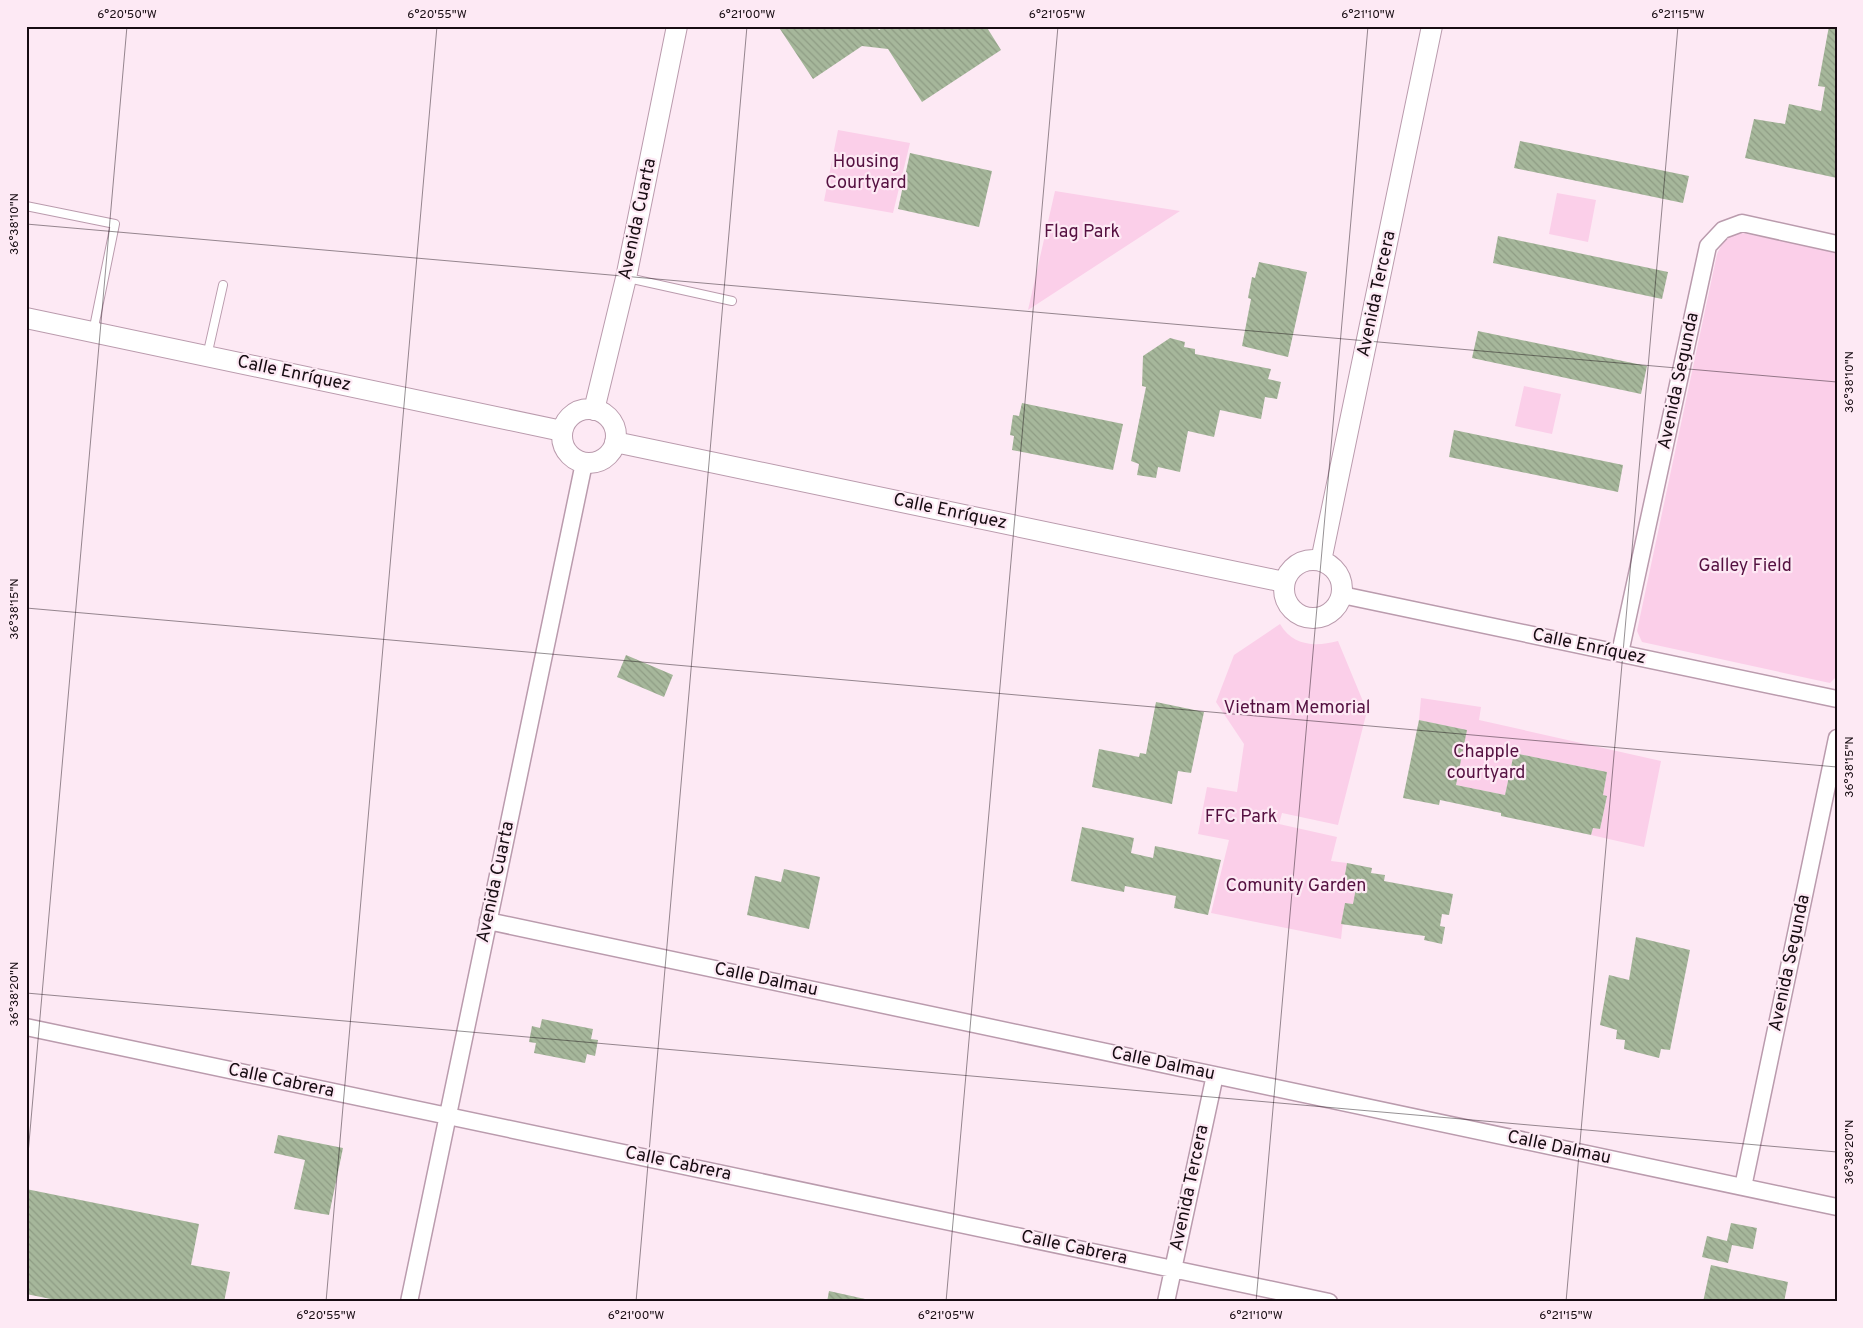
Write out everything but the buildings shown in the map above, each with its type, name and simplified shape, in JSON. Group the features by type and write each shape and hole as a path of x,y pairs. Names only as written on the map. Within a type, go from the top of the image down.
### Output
{"street":[{"name":"Avenida Cuarta","path":"594,410 626,278 677,26"},
{"name":"Avenida Tercera","path":"1321,561 1432,26"},
{"name":"Avenida Segunda","path":"1620,653 1708,246 1723,230 1742,223 1837,244"},
{"name":"Calle Enríquez","path":"26,318 562,431"},
{"path":"594,410 609,418 615,434 615,442 612,450 600,461 584,463 576,460 564,448 562,431 570,416 578,412 594,410"},
{"name":"Calle Enríquez","path":"615,442 1284,582"},
{"name":"Avenida Cuarta","path":"408,1302 584,463"},
{"path":"1312,560 1321,561 1336,570 1340,578 1342,595 1333,611 1325,616 1306,618 1298,614 1286,600 1284,582 1294,566 1312,560"},
{"name":"Calle Enríquez","path":"1342,595 1837,699"},
{"name":"Avenida Segunda","path":"1743,1187 1837,738"},
{"name":"Calle Dalmau","path":"488,921 1837,1207"},
{"name":"Calle Cabrera","path":"26,1027 1329,1302"},
{"name":"Avenida Tercera","path":"1166,1302 1215,1075"}],"lane":[{"path":"26,206 115,224 93,332"},
{"path":"626,278 732,300"},
{"path":"207,356 223,284"}],"green space":[{"name":"Housing Courtyard","path":"838,130 910,143 893,213 824,201"},
{"name":"Flag Park","path":"1055,191 1180,211 1028,310"},
{"path":"1557,193 1596,200 1588,242 1549,234"},
{"name":"Galley Field","path":"1742,233 1837,252 1837,676 1830,683 1642,642 1637,631 1717,254 1727,239"},
{"path":"1524,386 1561,394 1552,434 1515,426"},
{"path":"1280,624 1291,637 1298,641 1321,644 1338,641 1367,711 1338,825 1282,813 1279,824 1337,837 1331,861 1347,863 1343,886 1356,888 1353,904 1345,903 1341,939 1211,913 1229,840 1198,834 1207,787 1237,792 1244,744 1216,702 1234,655"},
{"name":"Chapple courtyard","path":"1421,698 1481,707 1479,720 1661,761 1644,847 1591,835 1593,828 1600,829 1607,796 1603,795 1607,772 1514,753 1505,795 1456,785 1467,730 1419,720"}],"park label":[{"name":"Vietnam Memorial","path":"1297,708"},
{"name":"FFC Park","path":"1241,817"},
{"name":"Comunity Garden","path":"1296,886"}]}
